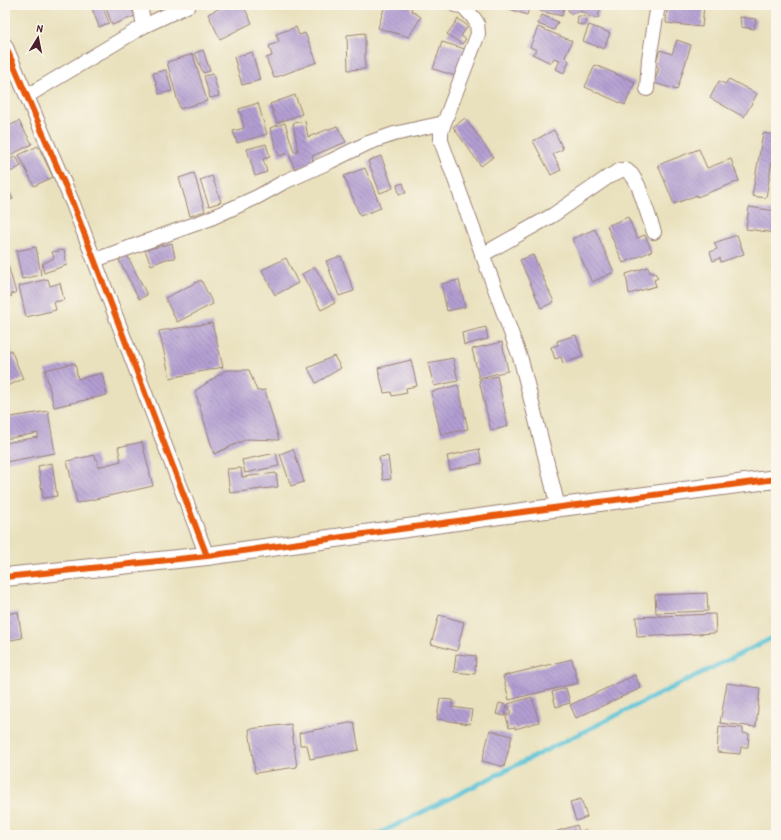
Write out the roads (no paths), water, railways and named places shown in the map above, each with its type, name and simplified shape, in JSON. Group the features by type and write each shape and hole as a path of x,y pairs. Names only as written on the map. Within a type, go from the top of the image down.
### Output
{"street":[{"path":"140,5 144,26"},
{"path":"27,96 144,26 189,5"},
{"path":"460,5 477,23 478,34 444,123 441,132 441,141 521,360 558,507"},
{"path":"647,89 649,59 658,5"},
{"path":"5,45 73,204 207,556"},
{"path":"94,260 209,219 368,143 394,134 444,123"},
{"path":"482,255 553,215 608,177 621,170 624,170 632,175 638,185 654,232"},
{"path":"5,577 207,556 558,507 776,480"}],"waterway":[{"path":"376,835 776,636"}]}
